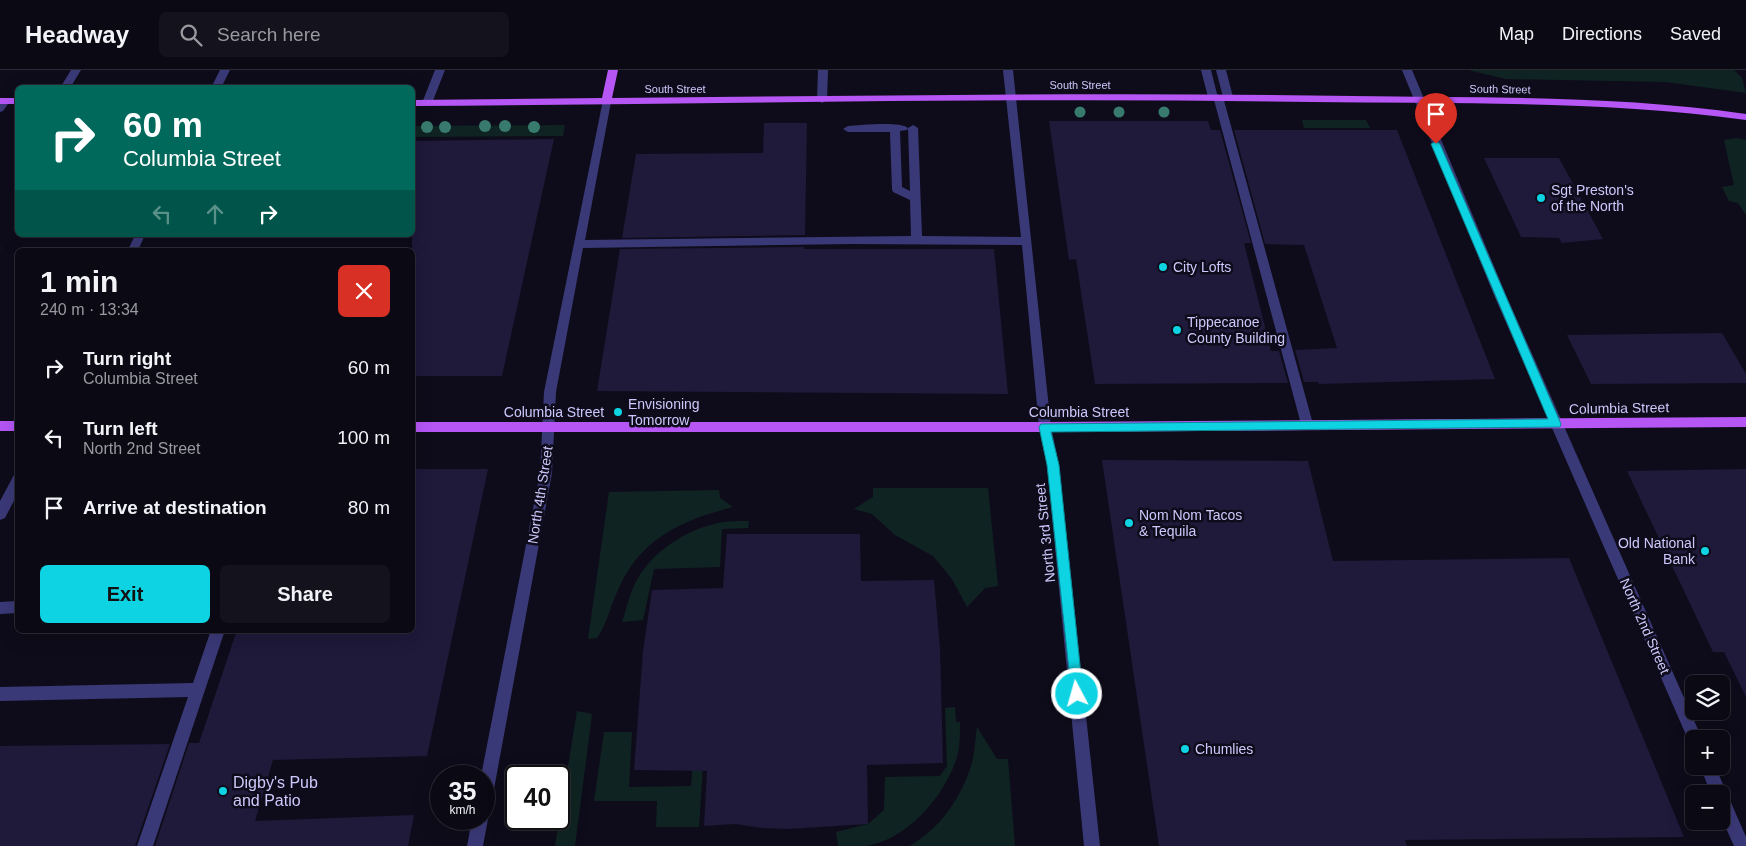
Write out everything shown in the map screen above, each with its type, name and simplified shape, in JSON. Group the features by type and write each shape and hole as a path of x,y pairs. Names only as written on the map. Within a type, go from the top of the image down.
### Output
{"main road":[{"path":"606,102 613,70"},
{"name":"South Street","path":"415,103 1220,97 1614,103 1697,110 1746,117"},
{"path":"2,104 15,102"},
{"name":"Columbia Street","path":"415,427 1045,427 1746,422"},
{"path":"0,426 15,426"}],"street":[{"path":"67,85 76,70"},
{"path":"218,85 225,70"},
{"path":"426,103 440,70"},
{"path":"822,100 823,70"},
{"name":"North 3rd Street","path":"1008,70 1045,427 1054,475 1092,846"},
{"path":"1206,70 1220,97 1307,424"},
{"path":"1220,97 1221,70"},
{"name":"North 2nd Street","path":"1407,70 1556,424 1691,730"},
{"name":"North 4th Street","path":"491,765 546,473 550,392 606,102"},
{"path":"895,128 897,189 914,197"},
{"path":"848,129 914,128 914,197 917,240"},
{"path":"580,244 851,240 1027,241"},
{"path":"0,514 15,485"},
{"path":"0,608 15,607"},
{"path":"145,846 217,633"},
{"path":"0,694 198,690"},
{"path":"1730,819 1742,846"},
{"path":"475,846 478,830"}],"green space":[{"path":"1468,70 1734,70 1742,78 1746,93 1666,82 1506,79"},
{"path":"1302,120 1366,120 1370,128 1304,128"},
{"path":"565,125 563,136 415,137 415,126"},
{"path":"1737,138 1746,140 1746,215 1738,203 1729,201 1722,187 1734,185 1724,140"},
{"path":"873,488 988,488 998,586 985,588 967,607 952,579 933,556 895,535 872,514 854,509 873,497"},
{"path":"719,490 720,498 733,507 714,512 679,526 664,534 650,545 626,573 597,638 588,639 609,492"},
{"path":"749,521 748,528 722,529 720,567 654,569 643,620 622,622 635,583 645,568 662,550 683,536 706,526 726,522"},
{"path":"955,707 956,722 960,722 958,753 945,784 924,813 896,835 881,842 865,846 838,846 836,832 868,824 884,810 885,777 940,776 947,766 945,708"},
{"path":"577,711 592,714 575,846 555,846 558,830 570,830 570,765 568,765"},
{"path":"977,727 997,759 1008,759 1015,846 909,846 929,832 954,803 972,764"},
{"path":"604,732 632,732 629,787 691,786 694,751 704,751 699,827 656,827 657,801 594,801"}],"building":[{"path":"1049,121 1208,121 1211,130 1220,130 1251,243 1244,243 1271,351 1279,351 1288,383 1095,384 1076,259 1069,260"},
{"path":"764,123 807,123 805,235 622,238 636,154 763,153"},
{"path":"1234,130 1397,130 1495,379 1319,384 1318,382 1304,382 1295,350 1337,348 1304,245 1265,244"},
{"path":"554,139 502,376 415,376 415,248 412,248 412,237 415,237 415,141"},
{"name":"Sgt Preston's of the North","path":"1484,158 1559,158 1603,239 1562,243 1559,238 1521,237"},
{"path":"804,247 804,249 994,249 1008,394 597,391 620,249"},
{"path":"1722,333 1746,374 1746,383 1591,384 1567,335"},
{"path":"1102,460 1308,461 1333,561 1569,558 1684,837 1405,840 1407,846 1159,846"},
{"path":"415,469 488,469 427,756 273,760 255,821 414,815 408,846 155,846 189,743 199,743 236,633 415,633"},
{"name":"Old National Bank","path":"1746,469 1746,697 1724,652 1713,652 1627,471"},
{"path":"727,534 860,534 861,581 934,580 940,648 943,763 867,765 868,824 788,829 735,824 704,826 707,771 634,770 643,651 652,590 723,588"},
{"path":"170,744 135,846 0,846 0,746"}],"place":[{"name":"Sgt Preston's of the North","path":"1541,198"},
{"name":"City Lofts","path":"1163,267"},
{"name":"Tippecanoe County Building","path":"1177,330"},
{"name":"Envisioning Tomorrow","path":"618,412"},
{"name":"Nom Nom Tacos & Tequila","path":"1129,523"},
{"name":"Old National Bank","path":"1705,551"},
{"name":"Chumlies","path":"1185,749"},
{"name":"Digby's Pub and Patio","path":"223,791"}],"route":[{"path":"1077,694 1053,465 1045,427 1556,424 1436,144"}]}
